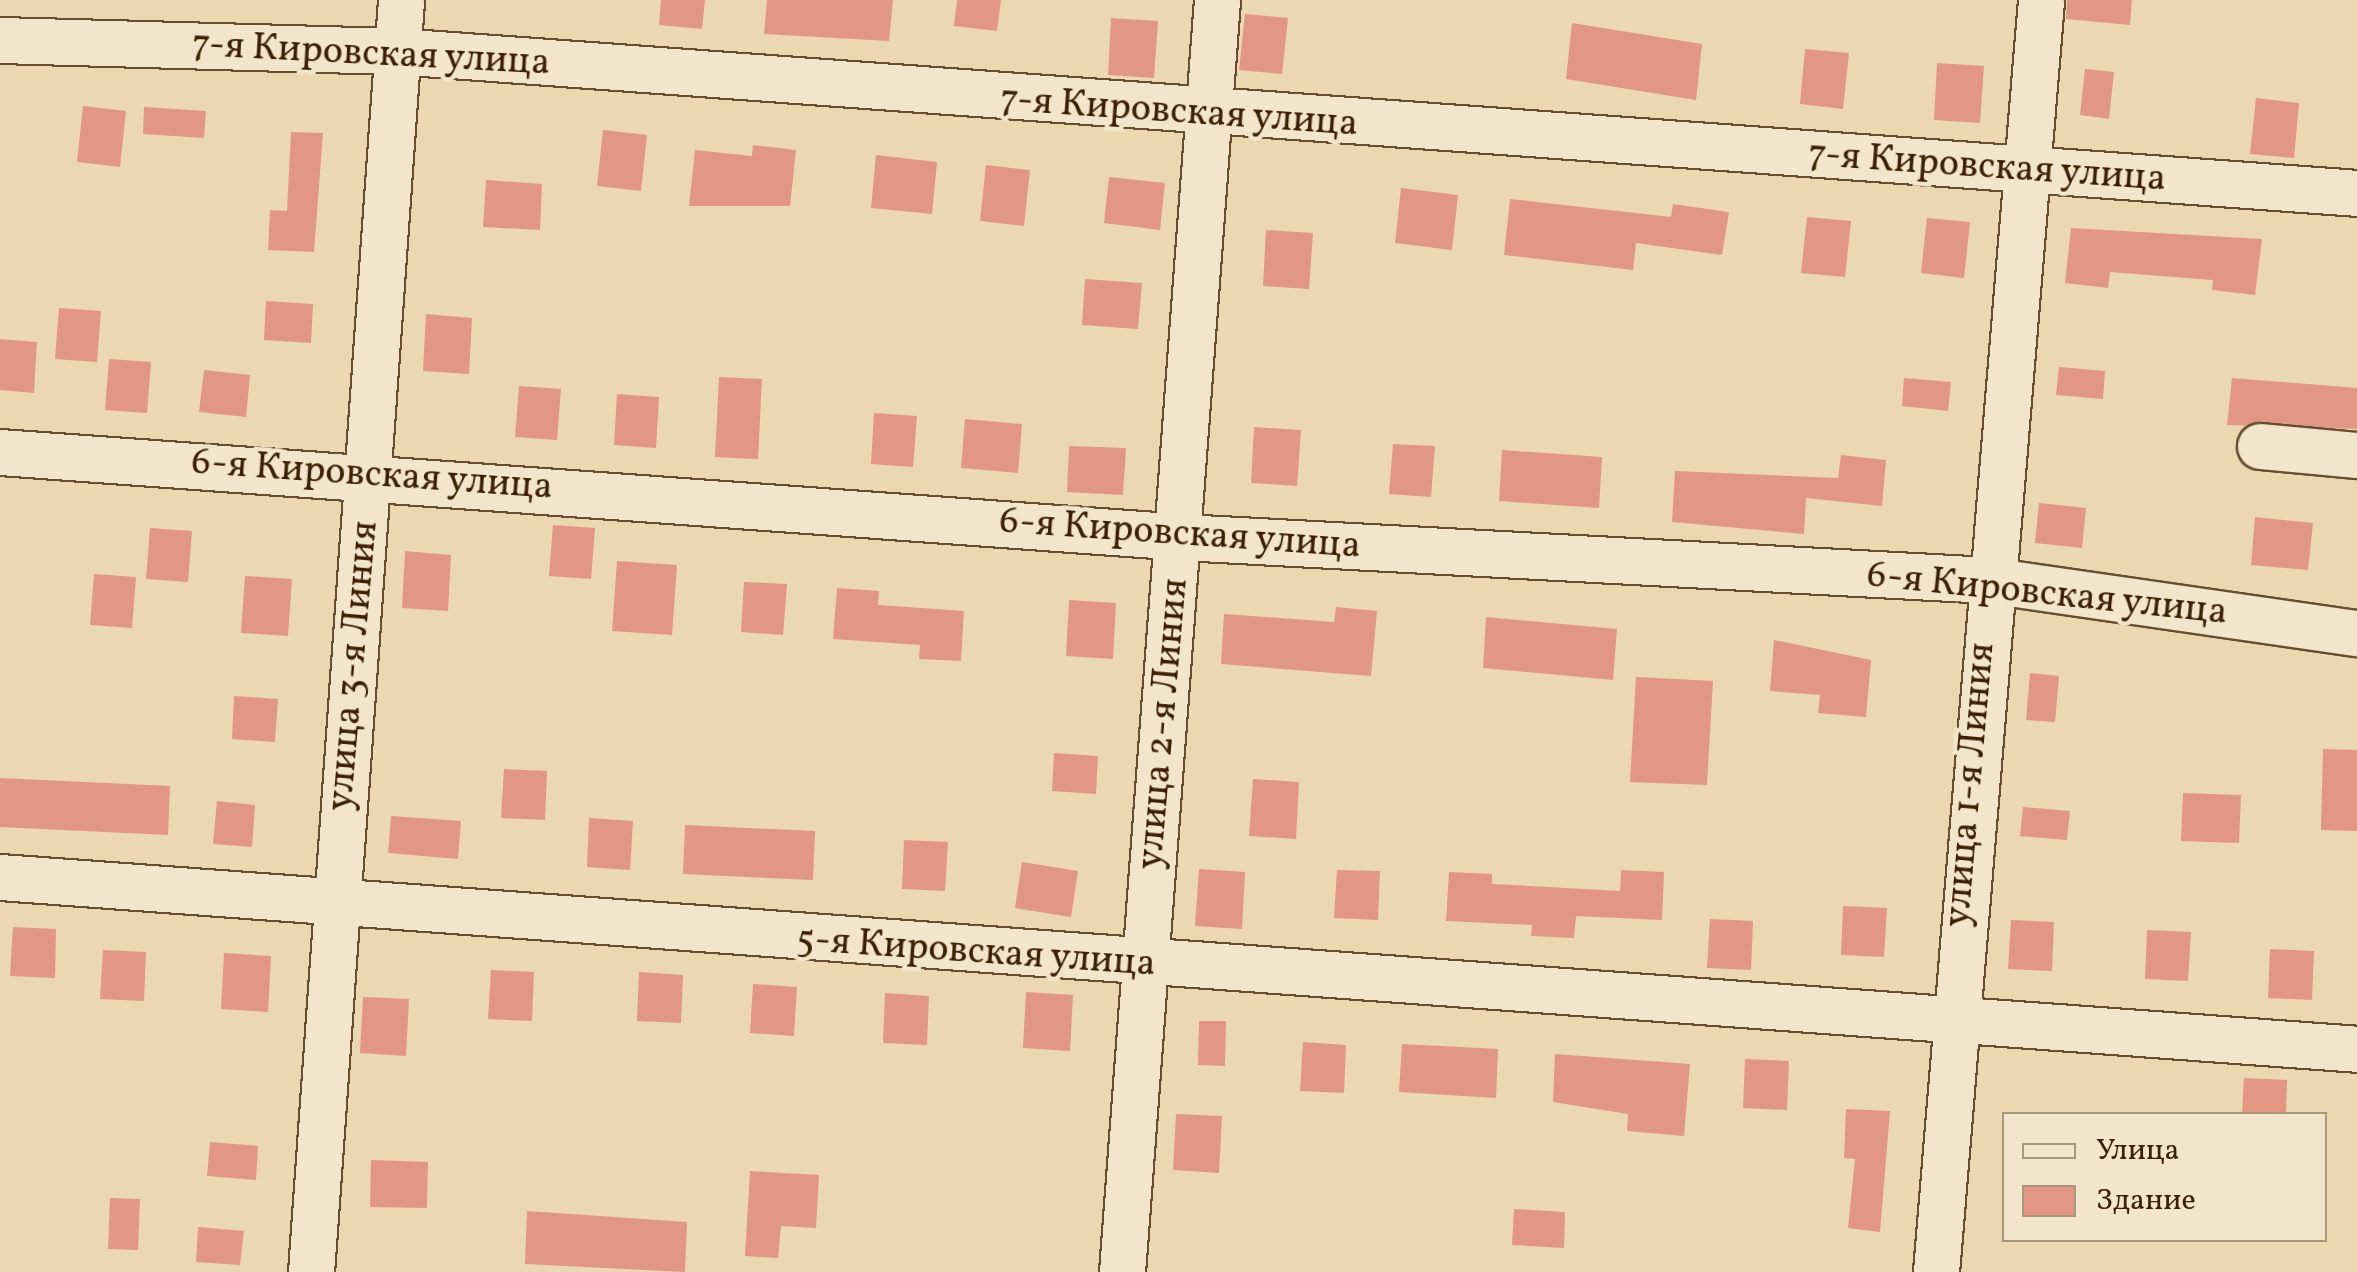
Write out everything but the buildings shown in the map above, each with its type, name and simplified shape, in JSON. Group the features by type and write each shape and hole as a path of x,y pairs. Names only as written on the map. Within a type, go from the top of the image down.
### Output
{"street":[{"name":"улица 3-я Линия","path":"311,1272 400,0"},
{"name":"улица 2-я Линия","path":"1122,1272 1141,966 1182,537 1203,116 1217,0"},
{"name":"улица 1-я Линия","path":"1936,1272 1952,1016 2041,0"},
{"name":"7-я Кировская улица","path":"0,40 396,51 1203,116 2357,193"},
{"path":"2260,446 2357,455"},
{"name":"6-я Кировская улица","path":"0,452 369,475 1182,537 1988,580 2357,633"},
{"name":"5-я Кировская улица","path":"0,877 1141,966 1952,1016 2357,1049"}]}
